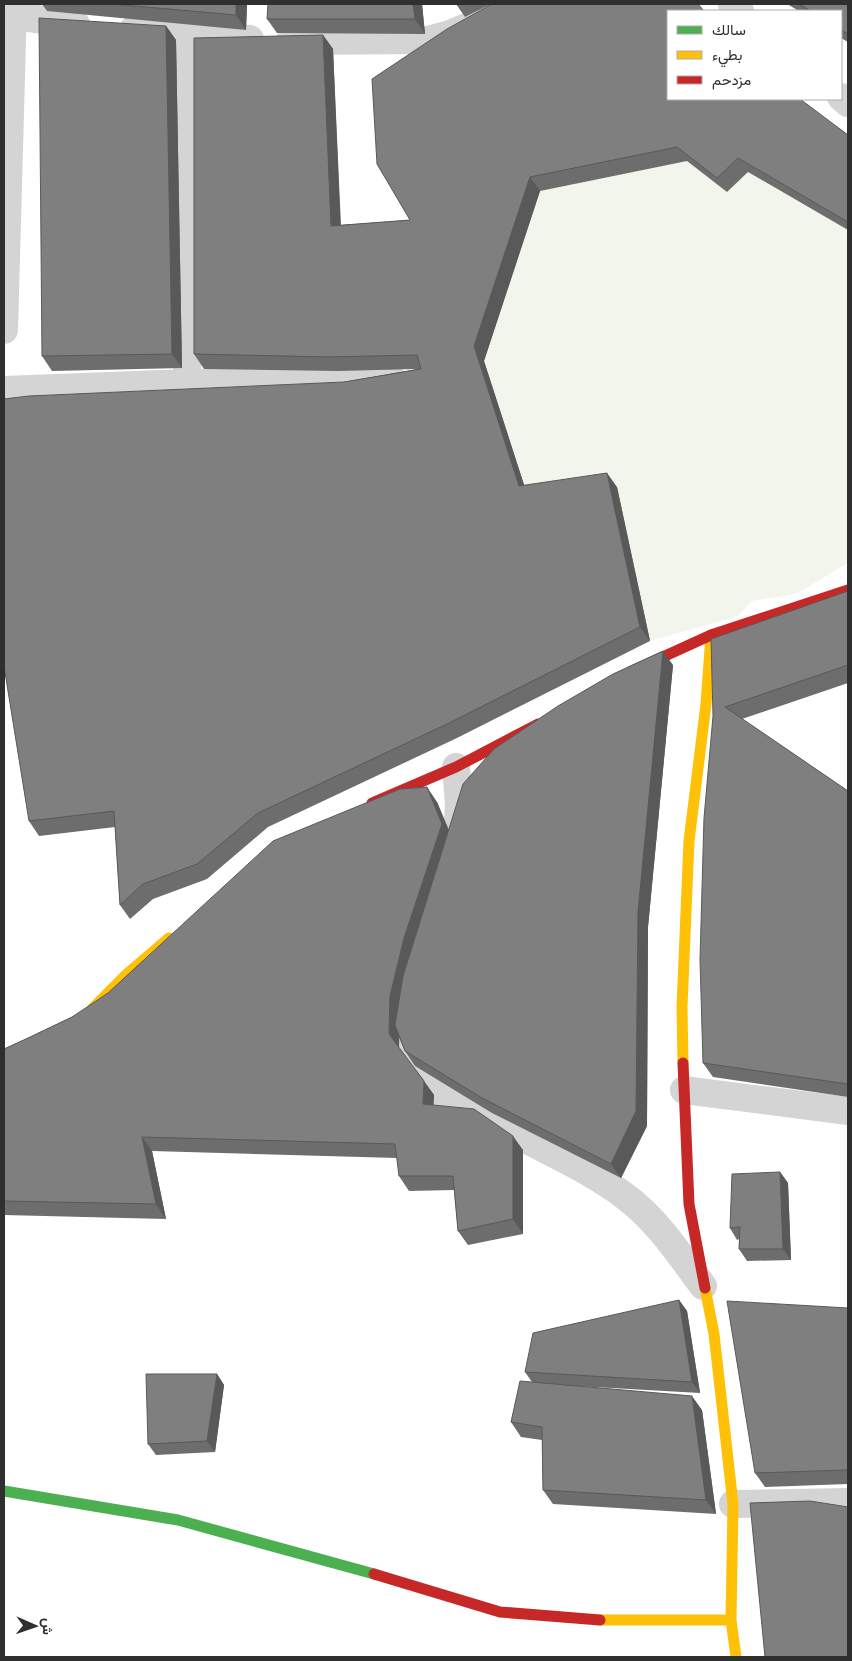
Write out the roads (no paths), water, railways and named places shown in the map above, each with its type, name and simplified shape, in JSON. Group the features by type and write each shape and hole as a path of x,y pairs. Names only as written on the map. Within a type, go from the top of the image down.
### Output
{"street":[{"path":"4,330 13,10 106,27 187,35 285,40 428,40 474,24 510,4"},
{"path":"187,35 187,383"},
{"path":"4,390 187,383 405,379"},
{"path":"621,677 711,635 795,610 848,590"},
{"path":"711,635 706,704 689,840 682,1007 684,1090 689,1204 703,1286 714,1334 733,1504 731,1620 736,1657"},
{"path":"363,807 456,767 546,720"},
{"path":"449,863 458,830 456,767"},
{"path":"80,1016 96,1007 127,974 177,931"},
{"path":"409,990 403,1040 406,1053 422,1076 456,1104 589,1172 628,1198 672,1246 703,1286"},
{"path":"684,1090 848,1111"},
{"path":"4,1491 178,1520 324,1559 500,1612 612,1621 731,1620"},
{"path":"733,1504 848,1502"}]}
